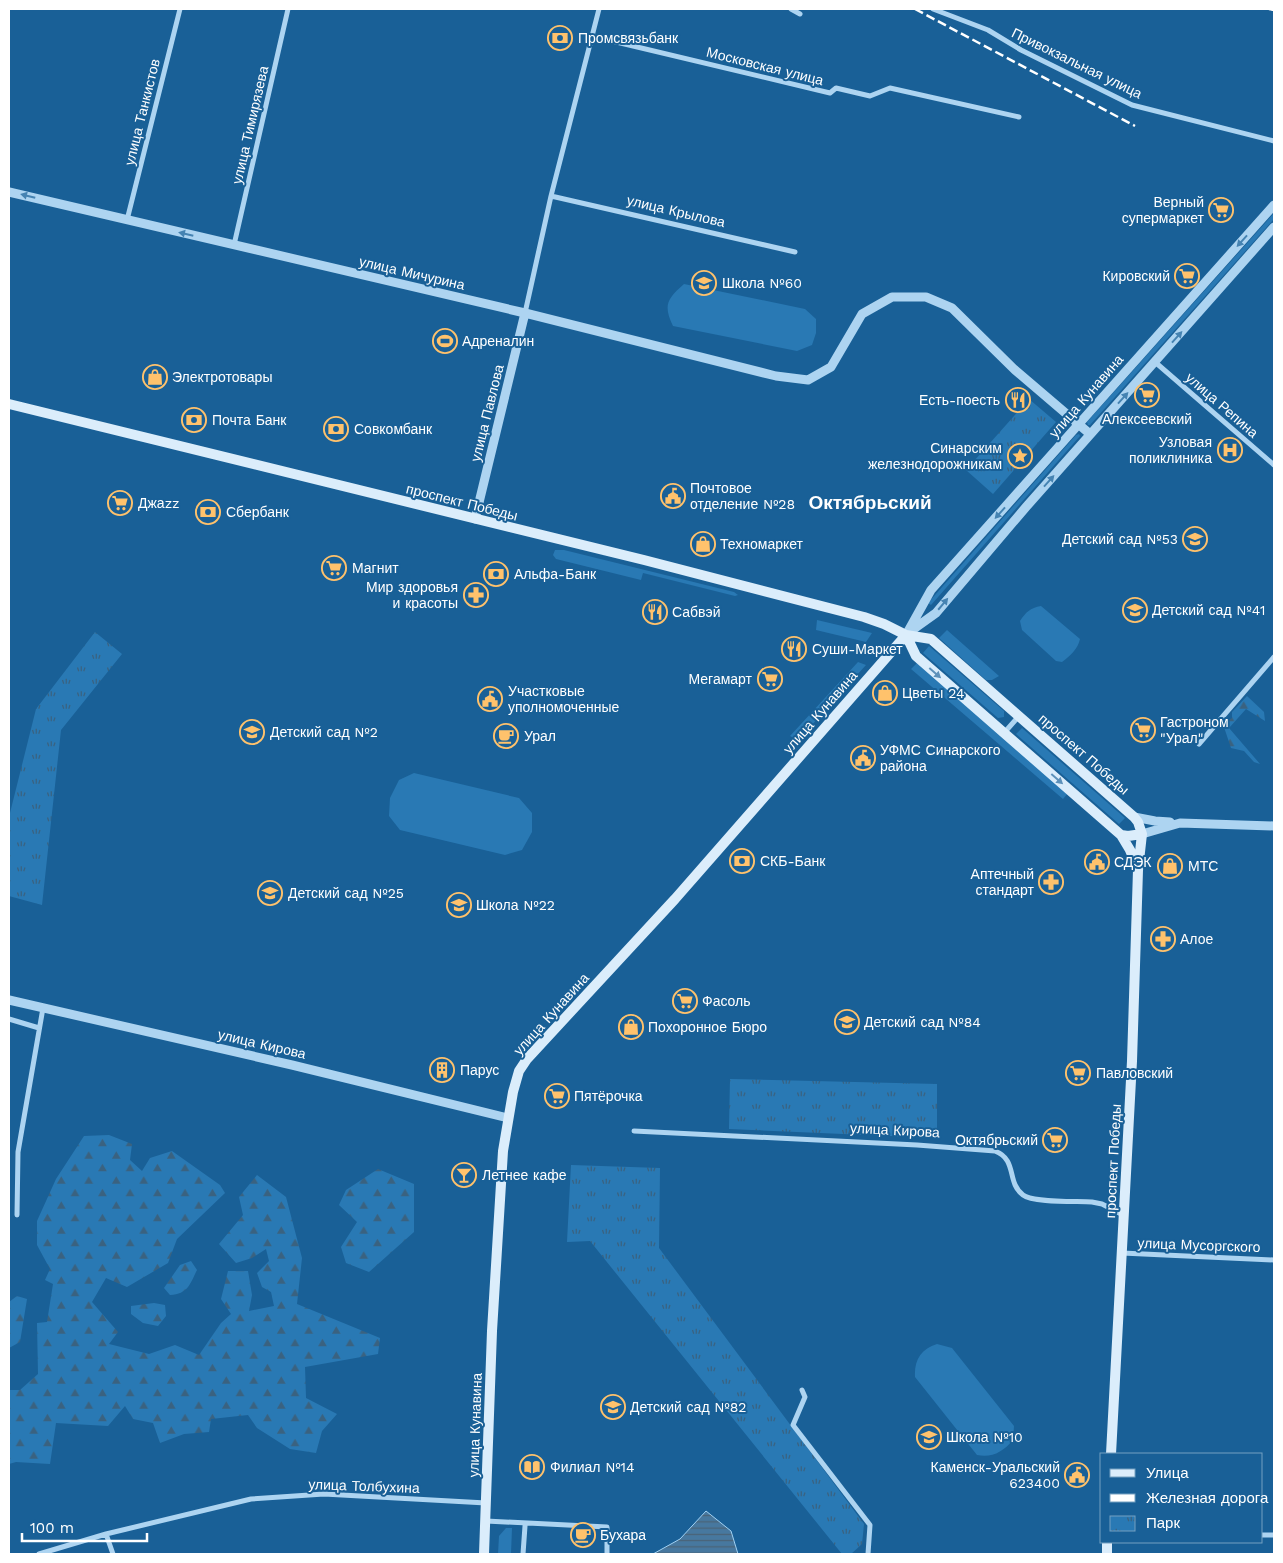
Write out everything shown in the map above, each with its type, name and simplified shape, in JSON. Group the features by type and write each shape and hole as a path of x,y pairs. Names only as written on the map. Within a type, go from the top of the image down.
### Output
{"main road":[{"name":"проспект Победы","path":"9,404 644,560 864,617 906,635 931,639 1134,817 1142,834 1138,870 1132,1061 1111,1453"},
{"name":"проспект Победы","path":"906,635 916,656 1121,835 1130,850 1138,870"},
{"name":"улица Кунавина","path":"484,1554 492,1331 503,1152 508,1118 519,1071 527,1059 675,899 906,635"},
{"path":"1121,835 1142,834"}],"street":[{"name":"улица Танкистов","path":"127,220 180,9"},
{"name":"улица Тимирязева","path":"233,245 288,9"},
{"path":"525,314 551,196 599,9"},
{"path":"791,9 800,14"},
{"name":"Привокзальная улица","path":"933,9 988,30 1021,50 1132,105 1274,141"},
{"name":"Московская улица","path":"591,36 830,93 836,88 870,96 890,88 1019,117"},
{"name":"улица Мичурина","path":"9,192 525,314 776,376 808,380 830,367 862,314 892,297 926,297 952,308 1015,370 1079,425"},
{"name":"улица Крылова","path":"551,196 795,252"},
{"name":"улица Кунавина","path":"906,635 931,590 1274,205"},
{"name":"улица Кунавина","path":"906,635 936,613 1090,434 1274,228"},
{"name":"улица Павлова","path":"475,519 525,314"},
{"name":"улица Репина","path":"1155,362 1274,465"},
{"path":"1079,425 1090,434"},
{"path":"1200,744 1274,657"},
{"name":"проспект Победы","path":"1004,733 1019,715"},
{"path":"1134,817 1180,823 1274,826"},
{"path":"1142,834 1180,823"},
{"name":"улица Кирова","path":"9,1000 508,1118"},
{"path":"17,1215 18,1152 43,1008"},
{"path":"9,1019 39,1028"},
{"name":"улица Кирова","path":"634,1131 917,1145 995,1151 1004,1154 1009,1162 1014,1184 1023,1195 1034,1199 1102,1204 1123,1215"},
{"name":"улица Мусоргского","path":"1122,1254 1274,1260"},
{"path":"802,1390 805,1397 793,1425 870,1525 868,1554"},
{"name":"улица Толбухина","path":"39,1554 106,1534 251,1498 324,1494 486,1503"},
{"path":"486,1521 607,1527 606,1554"},
{"path":"523,1554 525,1526"},
{"path":"106,1534 113,1554"}],"green space":[{"path":"1274,213 1274,219 1088,425 1087,422"},
{"path":"684,284 805,309 816,319 816,333 812,345 797,351 673,326 668,313 668,303 670,298"},
{"path":"1029,399 1056,422 993,494 966,470"},
{"path":"1079,434 1080,436 931,605 928,603 1076,435"},
{"path":"555,550 564,550 734,592 738,595 735,596 643,573 641,580 556,559 553,555"},
{"path":"1041,606 1080,639 1076,649 1062,662 1056,661 1022,630 1020,621 1024,615 1031,609"},
{"path":"817,620 872,633 866,642 816,630"},
{"path":"947,630 999,676 992,680 986,680 939,638"},
{"path":"95,632 122,654 61,730 42,905 9,896 9,817 36,709"},
{"path":"929,646 1004,711 1004,717 998,718 923,653"},
{"path":"858,662 866,665 802,736 796,739 790,736"},
{"path":"917,663 1068,793 1063,799 911,669"},
{"path":"1247,696 1264,712 1265,721 1246,709 1229,728 1260,764 1254,762 1244,751 1231,748 1224,727 1225,723 1232,718 1232,712"},
{"path":"1022,728 1125,818 1119,824 1016,734"},
{"path":"414,773 519,798 532,813 532,832 522,850 505,855 400,830 389,816 390,798 399,780"},
{"path":"730,1079 937,1084 937,1138 729,1129"},
{"path":"109,1135 132,1144 130,1160 142,1171 150,1158 172,1151 220,1185 225,1193 177,1239 168,1263 127,1287 106,1278 92,1302 118,1332 109,1344 149,1354 175,1345 199,1355 221,1323 231,1314 221,1299 228,1271 248,1271 252,1295 249,1311 274,1306 271,1292 262,1287 257,1273 269,1261 266,1249 252,1258 236,1263 219,1244 243,1215 239,1197 257,1175 286,1197 302,1258 297,1304 380,1338 378,1354 305,1367 306,1398 337,1414 322,1431 316,1453 290,1449 257,1428 248,1415 211,1419 209,1432 184,1434 160,1443 153,1423 133,1419 125,1406 108,1426 56,1423 50,1464 16,1462 9,1464 9,1390 20,1390 38,1374 37,1323 47,1322 53,1284 45,1280 50,1269 37,1245 37,1221 56,1179 84,1136"},
{"path":"571,1165 660,1168 659,1248 864,1524 862,1544 851,1554 842,1554 590,1241 567,1242"},
{"path":"378,1169 414,1184 414,1232 369,1272 346,1263 341,1247 357,1222 339,1205 346,1190"},
{"path":"191,1261 197,1270 190,1284 181,1293 170,1295 164,1288 180,1265"},
{"path":"17,1296 27,1299 20,1342 9,1348 9,1302"},
{"path":"154,1303 165,1305 166,1316 158,1326 143,1323 131,1314 131,1306"},
{"path":"937,1344 952,1348 1014,1426 1013,1440 1001,1451 988,1456 977,1455 915,1377 917,1360 923,1352"},
{"path":"506,1528 512,1528 511,1554 498,1554 499,1536"}],"shaded area":[{"path":"706,1511 731,1531 738,1554 653,1554 680,1539"}],"railway":[{"path":"915,9 1135,126"},
{"path":"1269,9 1274,10"}],"place":[{"name":"Промсвязьбанк","path":"560,38"},
{"name":"Верный супермаркет","path":"1221,210"},
{"name":"Кировский","path":"1187,276"},
{"name":"Школа №60","path":"704,283"},
{"name":"Адреналин","path":"445,341"},
{"name":"Электротовары","path":"155,377"},
{"name":"Алексеевский","path":"1147,395"},
{"name":"Есть-поесть","path":"1018,400"},
{"name":"Почта Банк","path":"194,420"},
{"name":"Совкомбанк","path":"336,429"},
{"name":"Узловая поликлиника","path":"1230,450"},
{"name":"Синарским железнодорожникам","path":"1020,456"},
{"name":"Почтовое отделение №28","path":"673,496"},
{"name":"Джаzz","path":"120,503"},
{"name":"Сбербанк","path":"208,512"},
{"name":"Детский сад №53","path":"1195,539"},
{"name":"Техномаркет","path":"703,544"},
{"name":"Магнит","path":"334,568"},
{"name":"Альфа-Банк","path":"496,574"},
{"name":"Мир здоровья и красоты","path":"476,595"},
{"name":"Детский сад №41","path":"1135,610"},
{"name":"Сабвэй","path":"655,612"},
{"name":"Суши-Маркет","path":"794,649"},
{"name":"Мегамарт","path":"770,679"},
{"name":"Цветы 24","path":"885,693"},
{"name":"Участковые уполномоченные","path":"490,699"},
{"name":"Гастроном \"Урал\"","path":"1143,730"},
{"name":"Детский сад №2","path":"252,732"},
{"name":"Урал","path":"506,736"},
{"name":"УФМС Синарского района","path":"863,758"},
{"name":"СКБ-Банк","path":"742,861"},
{"name":"СДЭК","path":"1097,862"},
{"name":"МТС","path":"1170,866"},
{"name":"Аптечный стандарт","path":"1051,882"},
{"name":"Детский сад №25","path":"270,893"},
{"name":"Школа №22","path":"459,905"},
{"name":"Алое","path":"1163,939"},
{"name":"Фасоль","path":"685,1001"},
{"name":"Детский сад №84","path":"847,1022"},
{"name":"Похоронное Бюро","path":"631,1027"},
{"name":"Парус","path":"442,1070"},
{"name":"Павловский","path":"1078,1073"},
{"name":"Пятёрочка","path":"557,1096"},
{"name":"Октябрьский","path":"1055,1140"},
{"name":"Летнее кафе","path":"464,1175"},
{"name":"Детский сад №82","path":"613,1407"},
{"name":"Школа №10","path":"929,1437"},
{"name":"Филиал №14","path":"532,1467"},
{"name":"Каменск-Уральский 623400","path":"1077,1475"},
{"name":"Бухара","path":"583,1535"}],"district":[{"name":"Октябрьский","path":"870,502"}]}
